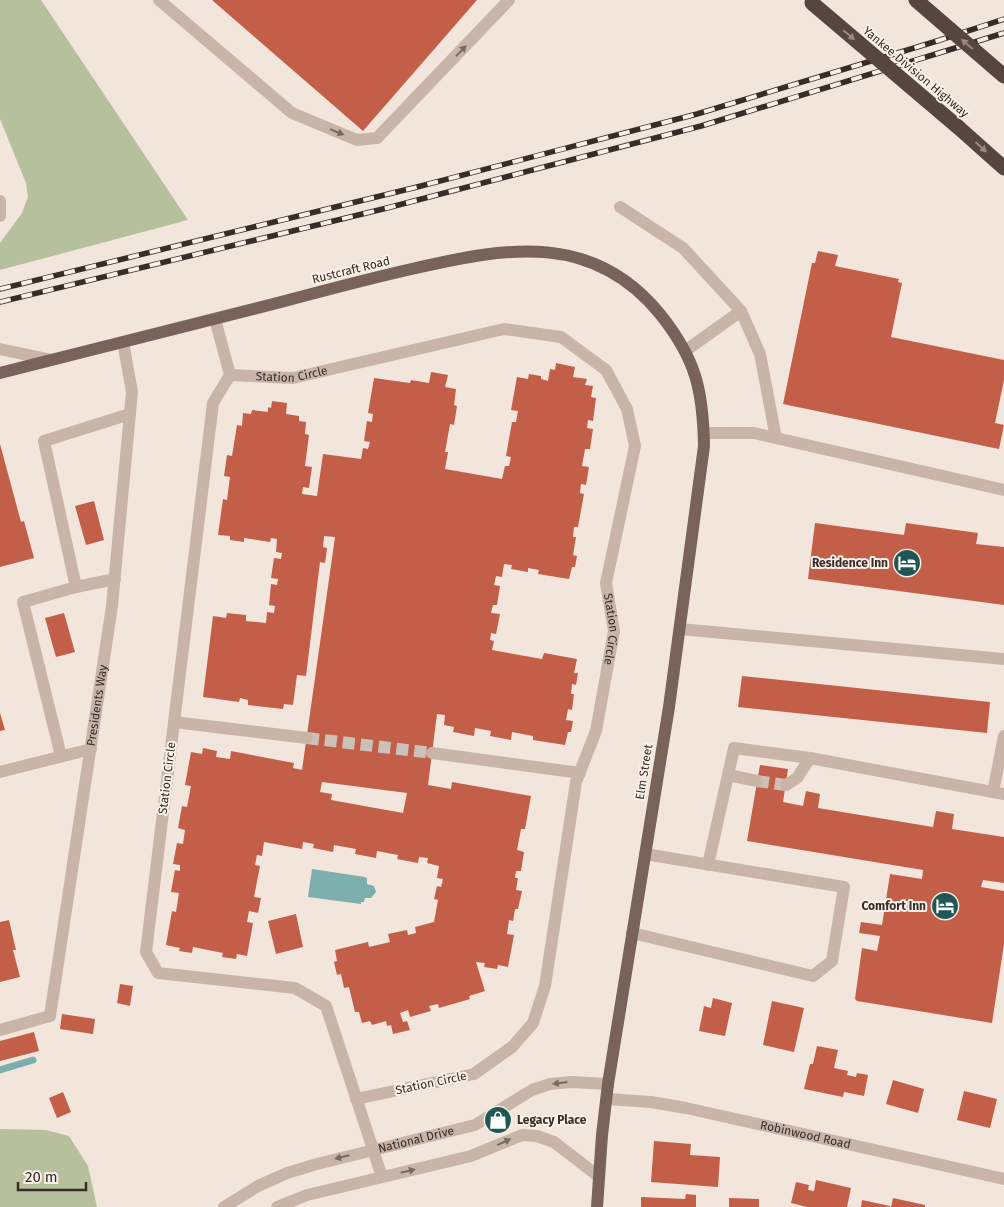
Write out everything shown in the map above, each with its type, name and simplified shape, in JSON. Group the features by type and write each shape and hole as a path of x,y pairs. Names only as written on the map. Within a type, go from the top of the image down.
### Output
{"highway":[{"path":"916,0 1004,76"},
{"name":"Yankee Division Highway","path":"810,2 1004,168"}],"main road":[{"name":"Rustcraft Road","path":"0,373 442,262 478,255 535,250 564,254 591,263 616,275 651,303 683,348"},
{"name":"Elm Street","path":"597,1207 598,1176 608,1084 680,629 700,484 704,415 699,385 683,348"}],"street":[{"path":"159,0 292,113 357,140 377,138 510,0"},
{"path":"0,201 0,216"},
{"path":"620,207 683,248 741,311 760,354 776,438"},
{"path":"683,348 741,311"},
{"path":"215,319 230,375"},
{"name":"Station Circle","path":"356,1099 474,1074 512,1047 533,1023 546,986 576,782 596,731 614,631 606,583 635,446 627,409 606,370 561,337 504,329 293,378 230,375 213,403 146,952 158,973 295,988 326,1006 356,1099 382,1177"},
{"name":"Presidents Way","path":"0,1030 50,1016 115,579 132,392 123,342"},
{"path":"0,349 52,360"},
{"path":"76,587 44,441 130,414"},
{"path":"704,433 754,433 1004,490"},
{"path":"61,756 23,602 76,587 115,579"},
{"path":"680,629 1004,659"},
{"path":"174,722 307,738"},
{"path":"708,864 734,748 810,758 998,793 1004,736"},
{"path":"0,772 91,749"},
{"path":"432,754 580,773"},
{"path":"786,785 797,778 810,758"},
{"path":"728,775 757,780"},
{"path":"632,932 813,976 832,961 844,887 645,854"},
{"name":"National Drive","path":"224,1207 258,1186 287,1173 373,1149 475,1125 532,1090 550,1084 571,1082 608,1084"},
{"name":"Robinwood Road","path":"607,1099 651,1102 686,1108 1004,1179"},
{"path":"277,1207 307,1195 472,1156 528,1134 554,1142 598,1176"}],"green space":[{"path":"0,0 41,0 188,220 0,270 0,243 22,213 28,197 26,183 0,119"},
{"path":"0,1129 46,1130 69,1136 88,1166 97,1207 0,1207"}],"water":[{"path":"312,869 365,877 367,878 367,884 374,886 376,892 371,898 365,898 361,904 308,897"}],"building":[{"path":"212,0 477,0 363,131"},
{"path":"818,251 838,255 835,266 899,279 898,282 902,283 891,337 1004,360 1004,380 995,423 1004,425 999,449 783,404 812,263 815,263"},
{"path":"556,363 575,367 573,377 587,379 585,385 593,386 591,397 596,398 593,421 588,420 587,428 593,429 590,449 585,449 582,466 589,467 586,485 581,484 580,493 584,494 578,527 574,527 573,537 576,537 573,555 577,556 575,567 572,567 569,579 538,574 539,570 528,568 528,572 511,569 512,565 504,564 502,577 496,576 494,585 500,586 497,605 493,605 491,613 500,614 496,634 491,633 490,640 494,641 492,650 542,659 544,653 577,659 574,673 578,673 576,685 572,684 571,694 574,694 572,710 568,709 566,720 573,721 571,732 568,732 565,745 533,740 533,736 512,732 511,740 490,736 491,731 475,728 474,736 453,732 454,727 444,725 445,715 437,714 428,785 451,789 452,782 531,796 525,829 521,829 517,850 524,852 521,871 516,871 515,878 518,878 516,890 522,891 518,909 515,909 513,921 509,920 507,934 514,935 508,967 498,965 497,969 484,967 485,963 476,962 485,991 469,996 470,999 439,1008 438,1004 429,1006 431,1011 410,1017 408,1010 400,1013 403,1022 407,1021 410,1030 393,1034 391,1025 387,1026 386,1021 372,1025 370,1021 362,1023 359,1012 355,1012 349,987 344,988 341,974 337,975 334,962 337,961 335,950 368,942 369,947 390,942 388,934 407,930 408,935 416,933 415,927 434,922 438,900 434,899 437,886 441,887 443,879 437,878 439,866 427,863 428,858 419,857 418,863 397,859 398,855 377,851 376,858 355,854 356,849 334,845 333,852 313,848 314,844 303,842 302,849 264,842 262,856 257,855 255,865 260,866 254,897 261,898 258,913 249,911 247,922 253,923 247,956 237,954 236,959 222,957 223,953 193,947 192,953 179,951 180,948 166,945 172,911 176,912 179,893 171,892 175,870 180,871 180,865 173,864 177,843 183,844 185,830 178,828 182,806 187,807 191,786 185,785 191,752 202,754 203,748 217,751 216,757 230,759 231,751 294,763 293,768 302,770 335,537 324,536 323,547 327,548 325,563 320,562 306,676 297,675 293,705 284,704 283,709 248,705 248,700 240,698 239,702 203,697 213,616 226,618 227,613 246,615 246,621 266,623 267,612 274,613 275,606 269,605 271,584 277,585 278,579 271,578 274,558 281,559 282,553 276,552 277,539 271,538 270,542 244,538 244,542 230,540 230,536 218,535 223,499 227,500 230,477 224,476 227,455 232,456 237,425 242,426 243,413 251,414 252,410 268,412 268,407 271,408 272,401 287,403 286,414 299,416 299,421 306,422 305,434 309,435 305,466 312,467 309,488 303,487 302,494 317,496 323,454 361,459 363,448 368,449 370,442 364,441 367,421 372,422 373,414 368,413 374,378 410,383 411,380 429,383 431,372 448,375 445,387 456,389 454,405 457,406 454,425 450,424 445,452 448,452 445,469 502,479 505,466 509,466 511,457 506,456 512,422 516,422 518,411 511,410 517,377 528,379 529,374 541,376 541,379 548,381 550,369 555,370","holes":["322,782 407,793 403,813 331,800 332,794 320,792"]},
{"path":"0,444 21,522 24,521 34,558 0,567"},
{"path":"94,501 104,540 86,545 75,506"},
{"name":"Residence Inn","path":"815,523 904,535 906,523 978,533 976,544 1004,547 1004,605 808,579"},
{"path":"64,613 75,652 56,657 45,618"},
{"path":"742,676 990,702 987,733 738,707"},
{"path":"0,713 5,730 0,731"},
{"name":"Comfort Inn","path":"760,765 788,769 783,802 803,806 806,791 820,794 818,808 933,827 936,811 954,814 952,829 1004,837 1004,883 983,880 981,887 1004,891 1004,944 992,1023 857,1001 855,999 862,948 877,951 880,936 859,933 861,922 882,925 890,874 922,879 923,870 747,841"},
{"path":"296,914 303,947 276,954 268,921"},
{"path":"9,920 16,950 13,950 20,977 0,982 0,922"},
{"path":"120,984 133,986 130,1006 117,1003"},
{"path":"713,998 732,1003 725,1036 699,1031 704,1006 711,1008"},
{"path":"772,1001 804,1008 794,1052 763,1045"},
{"path":"62,1014 95,1019 93,1034 60,1029"},
{"path":"34,1032 39,1051 0,1061 0,1041"},
{"path":"817,1046 838,1050 834,1068 848,1071 847,1075 856,1077 857,1073 868,1075 864,1096 844,1092 843,1097 804,1089"},
{"path":"893,1080 924,1089 918,1113 886,1104"},
{"path":"964,1091 997,1099 990,1128 957,1120"},
{"path":"63,1092 71,1112 57,1118 49,1098"},
{"path":"654,1141 691,1144 690,1155 720,1157 718,1187 651,1182"},
{"path":"816,1180 851,1188 847,1207 807,1207 791,1203 796,1182 809,1185 808,1190 814,1191"},
{"path":"686,1194 696,1195 696,1207 641,1207 641,1197 685,1199"},
{"path":"729,1198 759,1199 759,1207 729,1207"},
{"path":"893,1198 925,1205 925,1207 891,1207"},
{"path":"862,1200 890,1206 890,1207 861,1207"}],"waterway":[{"path":"0,1070 33,1060"}],"tunnel":[{"path":"307,738 432,753"},
{"path":"757,781 786,785"}],"railway":[{"path":"0,289 417,187 697,114 1004,19"},
{"path":"0,302 387,208 701,126 1004,33"}],"place":[{"name":"Residence Inn","path":"907,563"},
{"name":"Comfort Inn","path":"945,906"},
{"name":"Legacy Place","path":"498,1120"}]}
